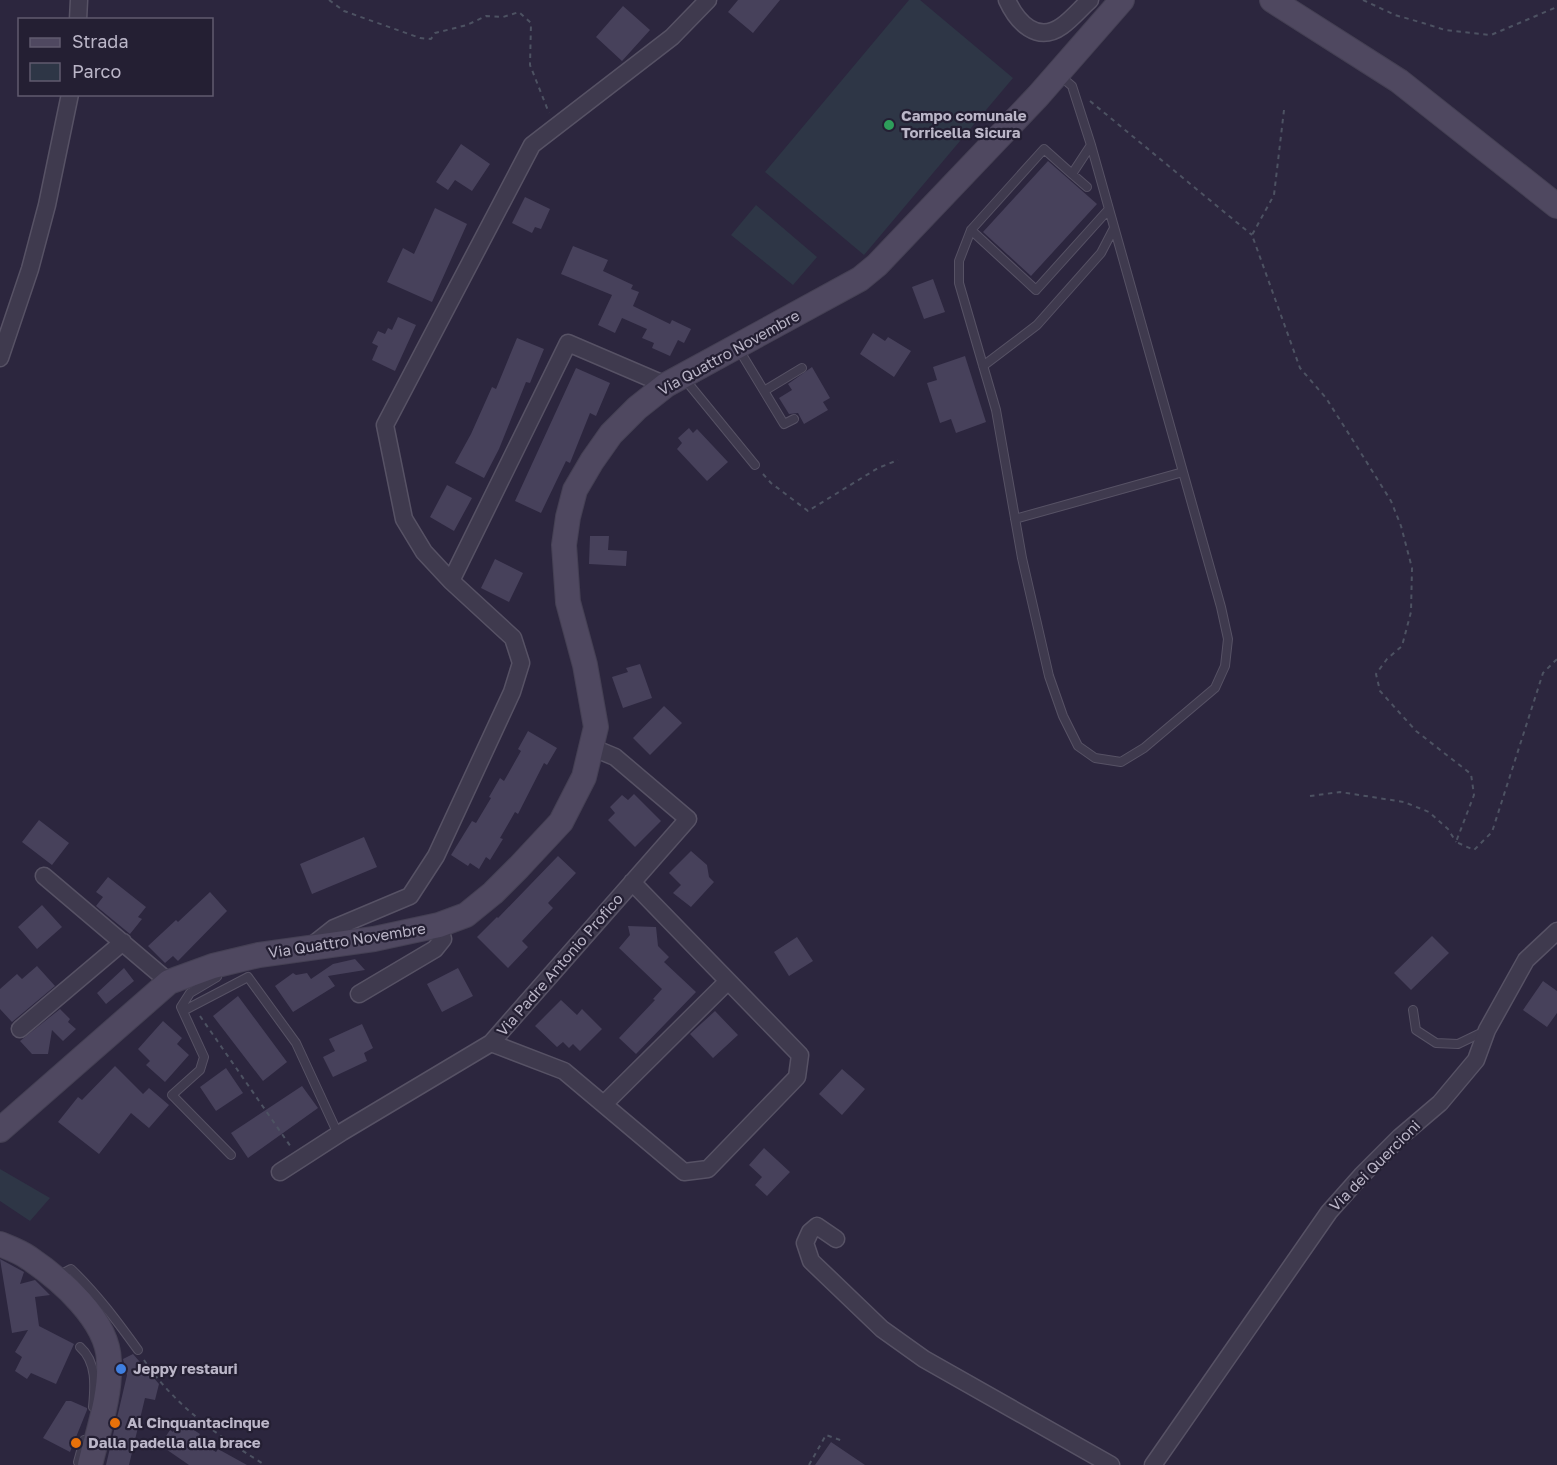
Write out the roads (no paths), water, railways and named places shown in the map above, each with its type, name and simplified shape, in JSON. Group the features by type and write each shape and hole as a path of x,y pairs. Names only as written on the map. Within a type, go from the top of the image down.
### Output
{"main road":[{"name":"Via Quattro Novembre","path":"0,1130 169,982 213,966 259,955 407,933 439,925 466,915 493,893 561,822 584,777 596,727 585,665 568,602 564,574 564,545 575,490 611,434 637,408 674,381 738,348 860,279 877,265 1065,80 1122,0"},
{"path":"1272,0 1399,81 1557,206"},
{"path":"0,1244 27,1257 55,1278 92,1317 102,1332 109,1358 106,1394 90,1465"}],"street":[{"path":"78,18 79,0"},
{"path":"307,949 334,928 410,896 436,856 512,692 520,663 513,638 451,582 424,552 404,519 385,424 532,145 672,37 708,0"},
{"path":"1007,0 1013,13 1027,28 1043,33 1060,28 1090,0"},
{"path":"0,358 30,269 69,96"},
{"path":"451,582 568,343 674,381"},
{"name":"Via Padre Antonio Profico","path":"280,1172 338,1134 491,1043 688,819 615,757 591,747"},
{"path":"44,876 169,982"},
{"path":"491,1043 564,1071 684,1172 708,1169 797,1077 800,1055 632,882"},
{"path":"359,994 435,949 443,939 439,925"},
{"name":"Via dei Quercioni","path":"1153,1465 1329,1212 1400,1137 1440,1103 1476,1060 1487,1030 1526,960 1557,931"},
{"path":"20,1029 123,942"},
{"path":"604,1104 728,981"},
{"path":"836,1239 817,1226 810,1232 805,1243 811,1261 882,1329 924,1359 1112,1465"}],"lane":[{"path":"1065,80 1091,145 1228,639 1225,666 1215,688 1144,748 1121,762 1095,758 1078,746 1063,716 1049,676 1022,558 996,410 959,283 959,261 971,230 1044,149 1087,186"},
{"path":"1072,174 1091,145"},
{"path":"971,230 1036,290 1109,209"},
{"path":"983,366 1037,325 1101,253 1114,228"},
{"path":"738,348 784,424 795,419"},
{"path":"764,391 802,368"},
{"path":"674,381 755,465"},
{"path":"1015,519 1183,472"},
{"path":"213,966 217,977 190,993 181,1007 204,1057 200,1070 172,1095 231,1155"},
{"path":"183,1011 249,977 296,1043 338,1134"},
{"path":"1413,1010 1416,1030 1436,1043 1458,1044 1487,1030"},
{"path":"55,1278 71,1269 112,1312 138,1350"},
{"path":"80,1347 88,1354 96,1383 90,1419"},
{"path":"84,1465 78,1462 87,1430"}],"place":[{"name":"Campo comunale Torricella Sicura","path":"889,125"},
{"name":"Jeppy restauri","path":"121,1369"},
{"name":"Al Cinquantacinque","path":"115,1423"},
{"name":"Dalla padella alla brace","path":"76,1443"}]}
